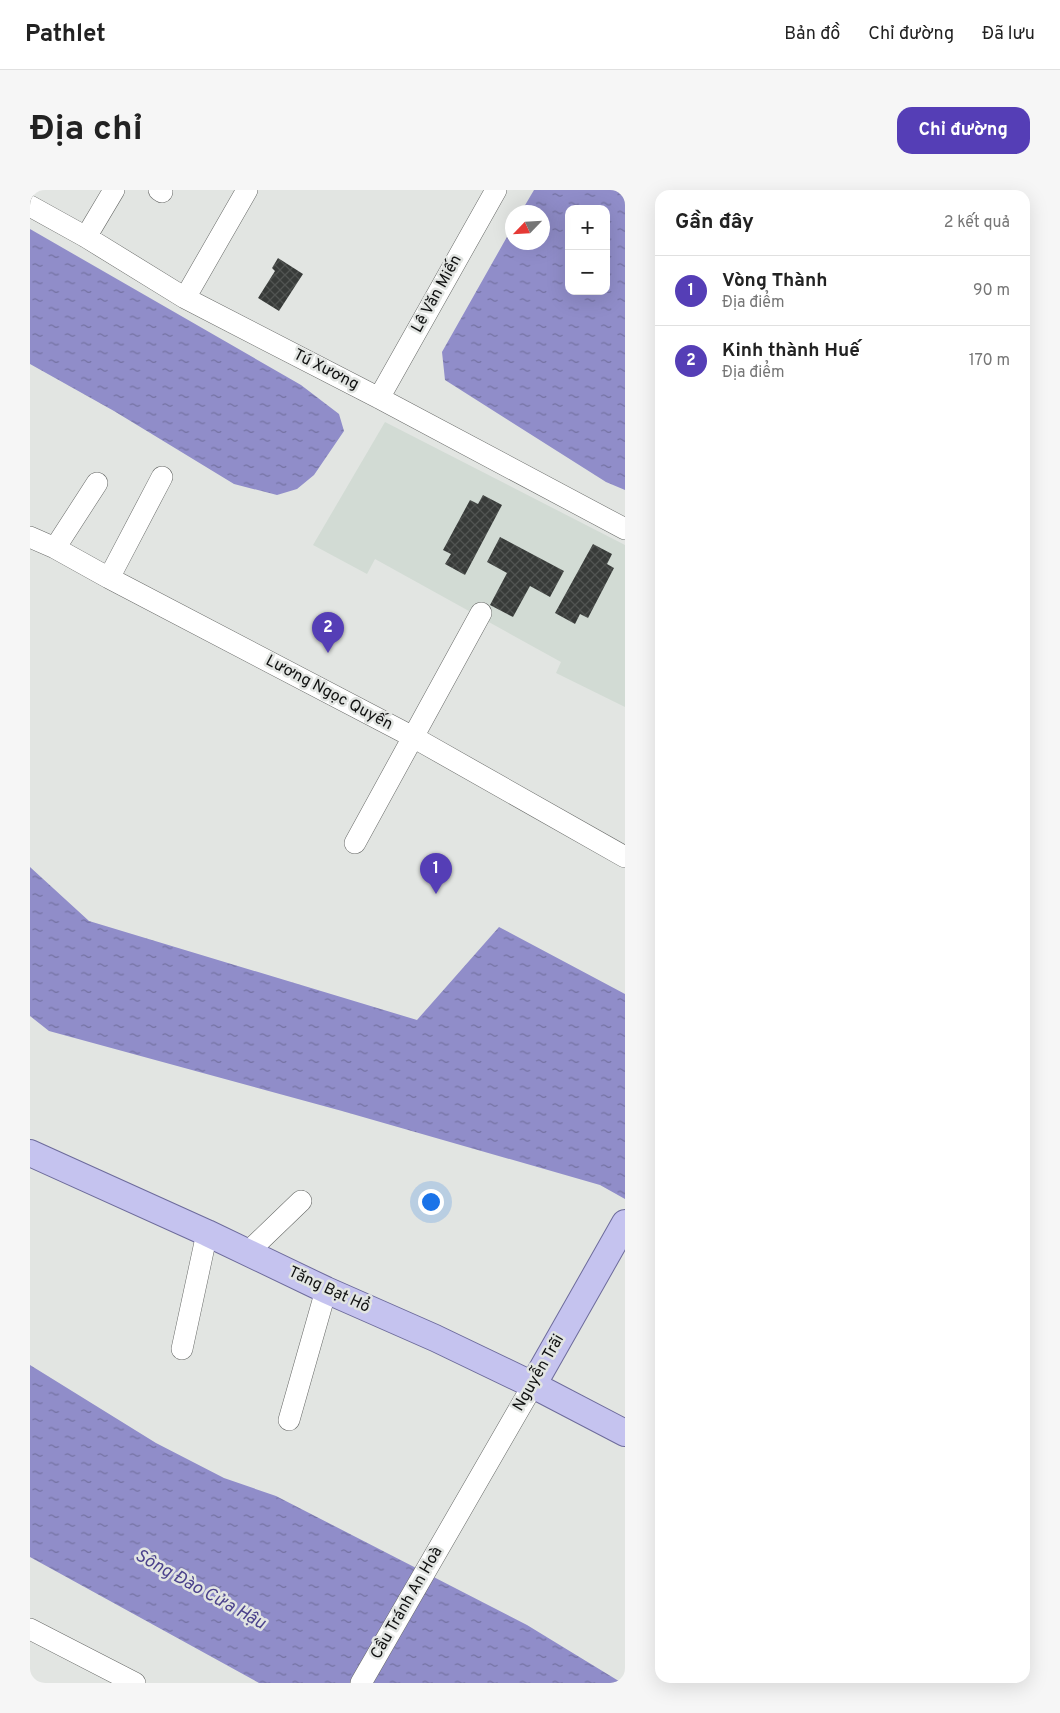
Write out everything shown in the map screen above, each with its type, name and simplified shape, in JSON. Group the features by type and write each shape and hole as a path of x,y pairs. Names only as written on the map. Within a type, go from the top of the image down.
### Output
{"main road":[{"name":"Tăng Bạt Hổ","path":"30,1154 435,1338 533,1385 625,1433"},
{"name":"Nguyễn Trãi","path":"533,1385 625,1223"}],"street":[{"path":"86,237 114,190"},
{"path":"185,298 247,190"},
{"name":"Lê Văn Miến","path":"379,398 496,190"},
{"name":"Tú Xương","path":"30,206 86,237 185,298 379,398 625,530"},
{"path":"109,578 162,477"},
{"path":"55,548 97,483"},
{"name":"Lương Ngọc Quyến","path":"30,537 55,548 413,737 625,857"},
{"path":"355,843 481,613"},
{"path":"248,1252 301,1201"},
{"path":"182,1350 206,1233"},
{"path":"289,1420 326,1290"},
{"name":"Nguyễn Trãi","path":"452,1523 533,1385"},
{"name":"Cầu Tránh An Hoà","path":"361,1683 452,1523"},
{"path":"30,1629 135,1683"}],"shaded area":[{"path":"385,422 625,545 625,707 556,673 561,662 375,559 367,574 313,545"}],"water":[{"path":"534,190 625,190 625,490 606,482 445,380 442,352 505,240 505,250 550,250 550,205 525,205"},
{"path":"30,229 301,385 339,414 344,431 314,475 297,489 277,495 234,484 114,411 30,364"},
{"path":"30,867 89,921 417,1020 499,927 625,994 625,1199 600,1185 342,1111 49,1031 30,1016"},
{"name":"Sông Đào Cửa Hậu","path":"30,1365 156,1443 224,1478 276,1496 527,1625 622,1683 259,1683 30,1557"}],"building":[{"path":"278,258 303,274 279,311 258,298 275,271 272,268"},
{"path":"483,495 502,505 465,575 445,564 451,554 443,550 470,500 478,504"},
{"path":"500,537 564,571 550,597 530,586 513,617 490,605 507,573 487,562"},
{"path":"593,544 612,554 607,564 614,568 588,618 580,614 575,624 555,613"}],"place":[{"name":"Kinh thành Huế","path":"328,653"},
{"name":"Vòng Thành","path":"436,894"}]}
